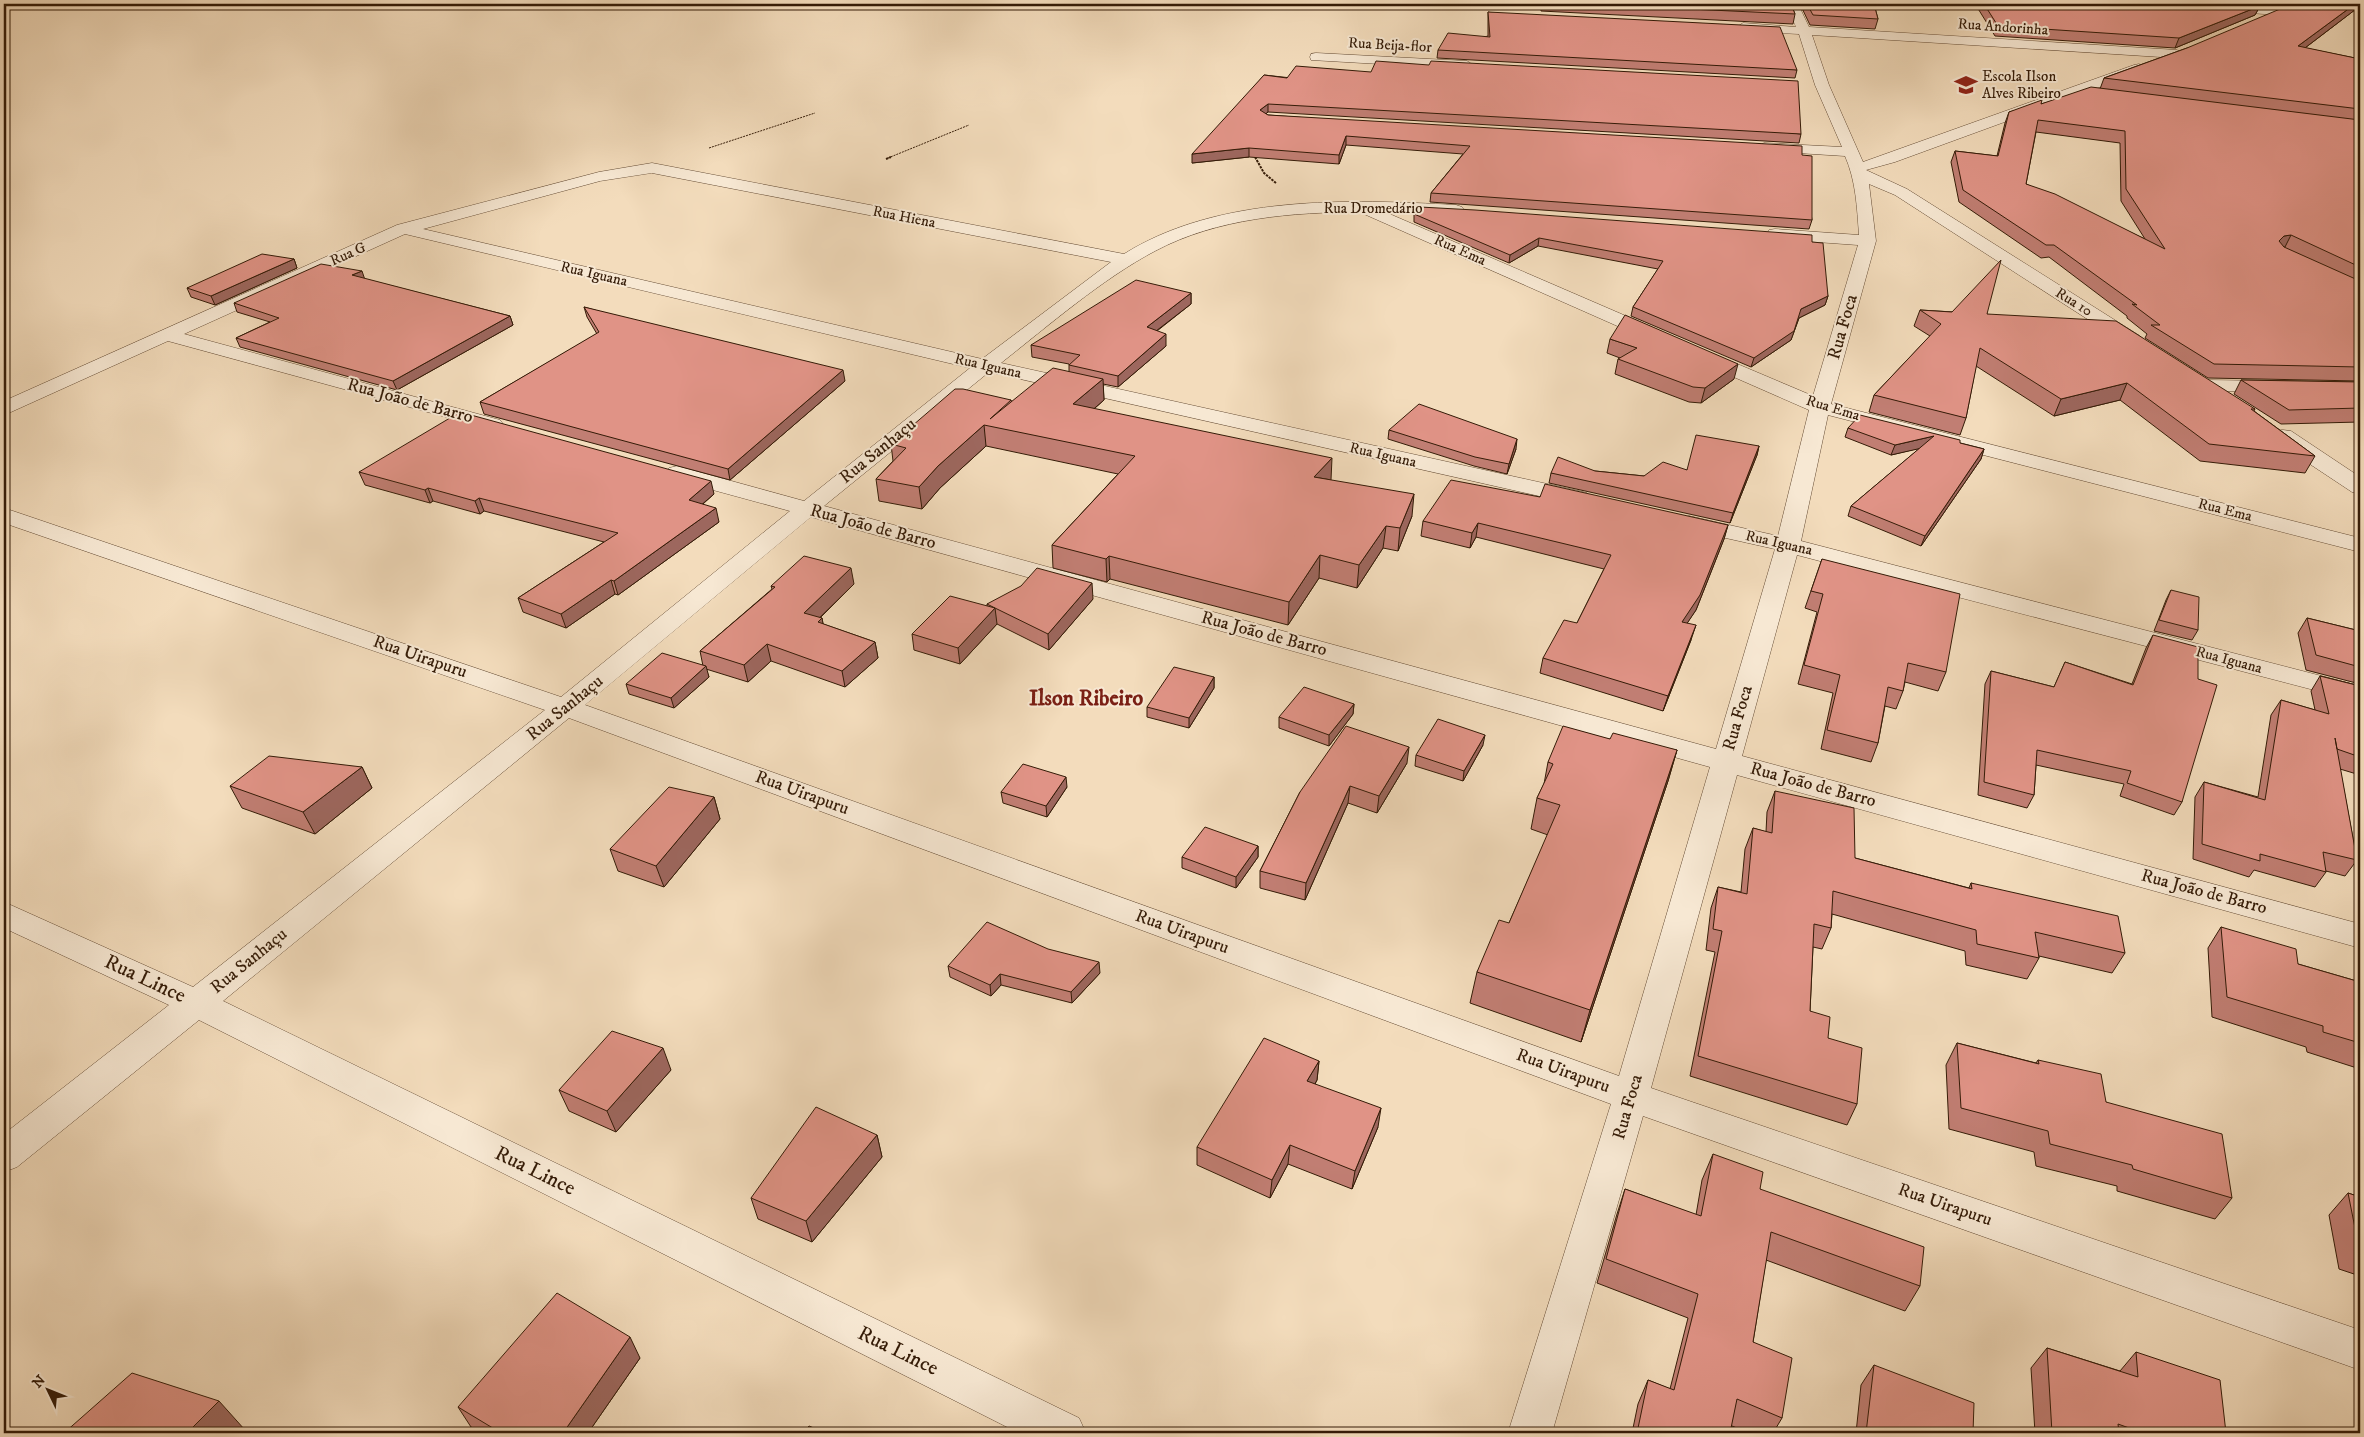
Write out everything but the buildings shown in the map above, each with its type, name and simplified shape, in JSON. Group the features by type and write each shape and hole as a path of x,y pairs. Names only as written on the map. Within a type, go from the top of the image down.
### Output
{"street":[{"name":"Rua Foca","path":"1530,1433 1631,1096 1788,545 1820,407 1868,241 1864,197 1855,165 1817,85 1804,30 1792,4"},
{"path":"2214,8 2285,9 2246,25"},
{"name":"Rua Andorinha","path":"1735,26 2182,52 2075,92"},
{"name":"Rua Beija-flor","path":"1316,57 1485,66"},
{"path":"1751,146 1855,165 1890,159 2075,92 2104,96"},
{"name":"Rua 10","path":"1855,165 2148,349"},
{"name":"Rua G","path":"4,408 403,229 623,171 652,168 682,174"},
{"name":"Rua Hiena","path":"682,174 1126,260"},
{"name":"Rua Dromedário","path":"1126,260 1141,250 1193,229 1258,214 1296,208 1359,206 1474,211"},
{"name":"Rua Ema","path":"1359,206 1820,407 2360,545"},
{"name":"Rua Iguana","path":"403,229 984,365 1594,502"},
{"path":"1760,233 1868,241"},
{"name":"Rua Sanhaçu","path":"4,1156 567,708 984,365 1126,260"},
{"name":"Rua João de Barro","path":"166,335 520,431"},
{"path":"2230,402 2198,381 2293,387"},
{"path":"2271,428 2360,487"},
{"name":"Rua João de Barro","path":"654,467 2360,936"},
{"name":"Rua Uirapuru","path":"4,515 567,708 1631,1096 2360,1350"},
{"name":"Rua Iguana","path":"1672,519 1788,545 2360,694"},
{"name":"Rua Lince","path":"4,914 196,1003 1064,1433"}],"path":[{"path":"652,168 815,113"},
{"path":"886,159 970,125"},
{"path":"1251,149 1264,173 1292,197 1296,208"}],"place":[{"name":"Escola Ilson Alves Ribeiro","path":"1966,85"}],"district":[{"name":"Ilson Ribeiro","path":"1086,698"}]}
